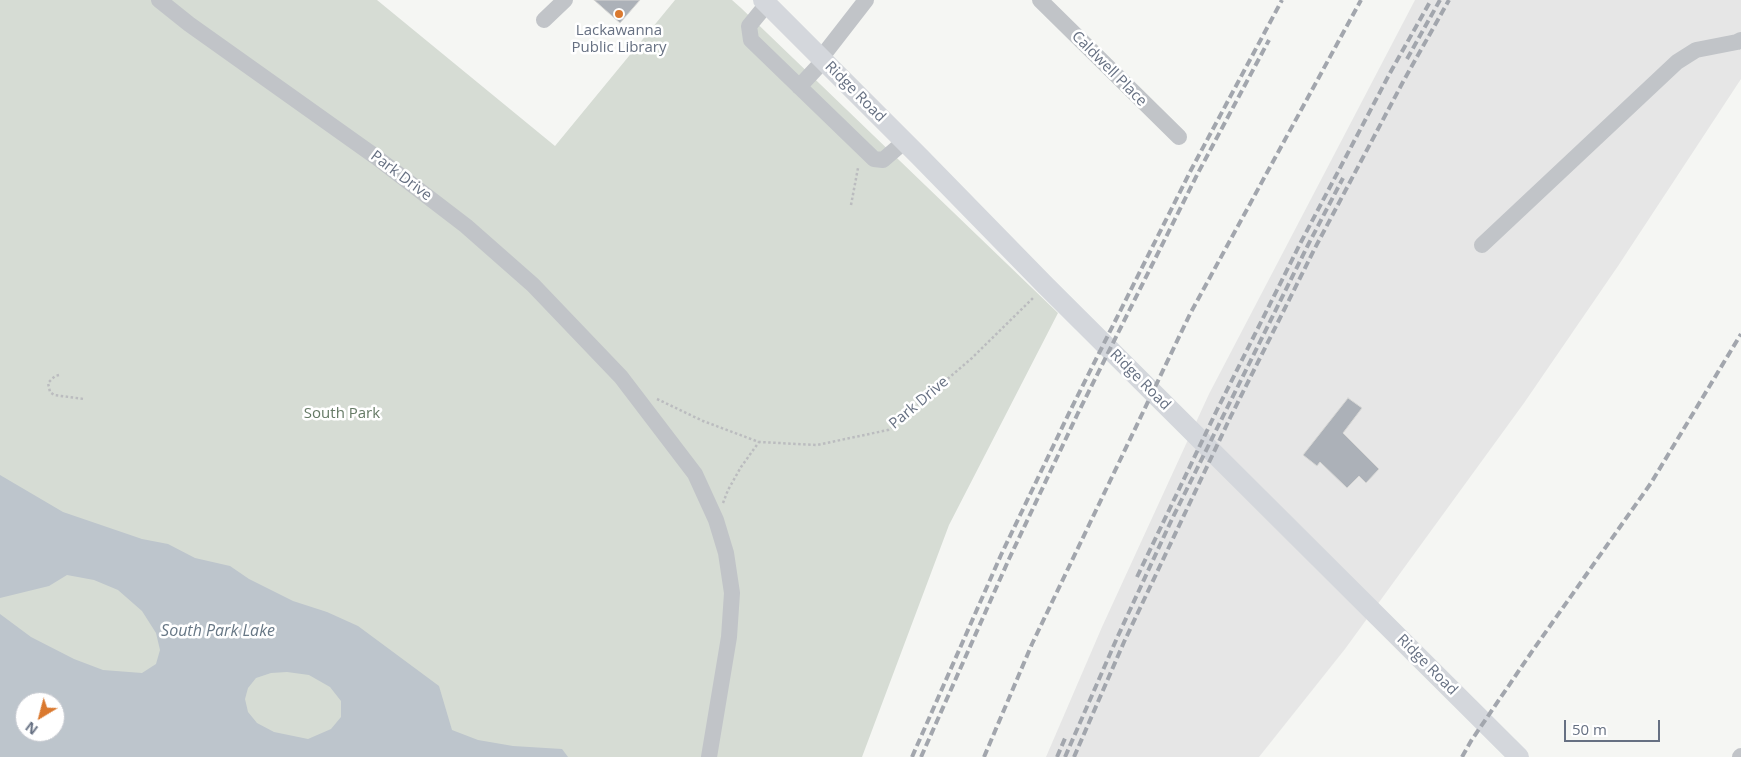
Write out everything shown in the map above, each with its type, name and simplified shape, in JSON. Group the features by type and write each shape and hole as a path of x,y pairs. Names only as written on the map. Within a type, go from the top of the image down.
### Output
{"main road":[{"name":"Ridge Road","path":"765,2 1046,286 1519,757"}],"street":[{"name":"Park Drive","path":"159,0 189,24 431,198 533,285 621,377 694,474 716,520 726,553 732,593 729,637 709,757"},
{"path":"544,20 565,0"},
{"path":"799,87 866,0"},
{"name":"Caldwell Place","path":"1040,0 1179,137"},
{"path":"765,2 750,26 751,40 874,159 882,160 904,141"},
{"path":"1482,245 1677,62 1696,50 1741,40"}],"path":[{"path":"851,205 858,168"},
{"name":"Park Drive","path":"653,397 703,421 759,442 816,445 888,430 972,358 1046,286"},
{"path":"59,375 55,376 48,383 50,392 54,395 84,399"},
{"path":"716,520 728,490 741,467 759,442"}],"shaded area":[{"path":"1415,0 1741,0 1741,79 1618,266 1524,403 1345,649 1259,757 1046,757 1102,627 1209,394"}],"green space":[{"name":"South Park","path":"0,0 377,0 555,146 675,0 732,0 1058,313 949,525 862,757 0,757"}],"water":[{"name":"South Park Lake","path":"0,475 63,512 142,539 168,544 195,558 230,566 249,579 293,601 327,612 358,626 439,686 452,730 478,740 513,746 562,749 568,757 0,757 0,614 31,637 74,659 103,670 142,673 156,664 160,650 156,633 142,611 118,590 94,580 67,575 49,586 0,598","holes":["287,672 309,675 330,687 341,701 341,717 331,729 308,739 274,732 257,723 248,712 245,699 248,688 256,678 271,673"]}],"building":[{"name":"Lackawanna Public Library","path":"594,0 640,0 620,23"},
{"path":"1348,398 1362,408 1343,433 1379,469 1366,483 1359,476 1347,488 1320,462 1317,466 1303,455"}],"railway":[{"path":"912,757 1001,555 1071,409 1191,170 1282,0"},
{"path":"984,757 1032,644 1190,314 1361,0"},
{"path":"1137,577 1216,412 1301,242 1390,73 1431,0"},
{"path":"1407,59 1440,0"},
{"path":"1074,757 1124,642 1230,418 1315,248 1404,80 1449,0"},
{"path":"921,757 1009,559 1078,413 1198,173 1269,40"},
{"path":"1065,757 1172,519 1343,178"},
{"path":"1462,757 1533,650 1651,483 1741,334"},
{"path":"1057,757 1066,736"}],"place":[{"name":"Lackawanna Public Library","path":"619,14"}]}
